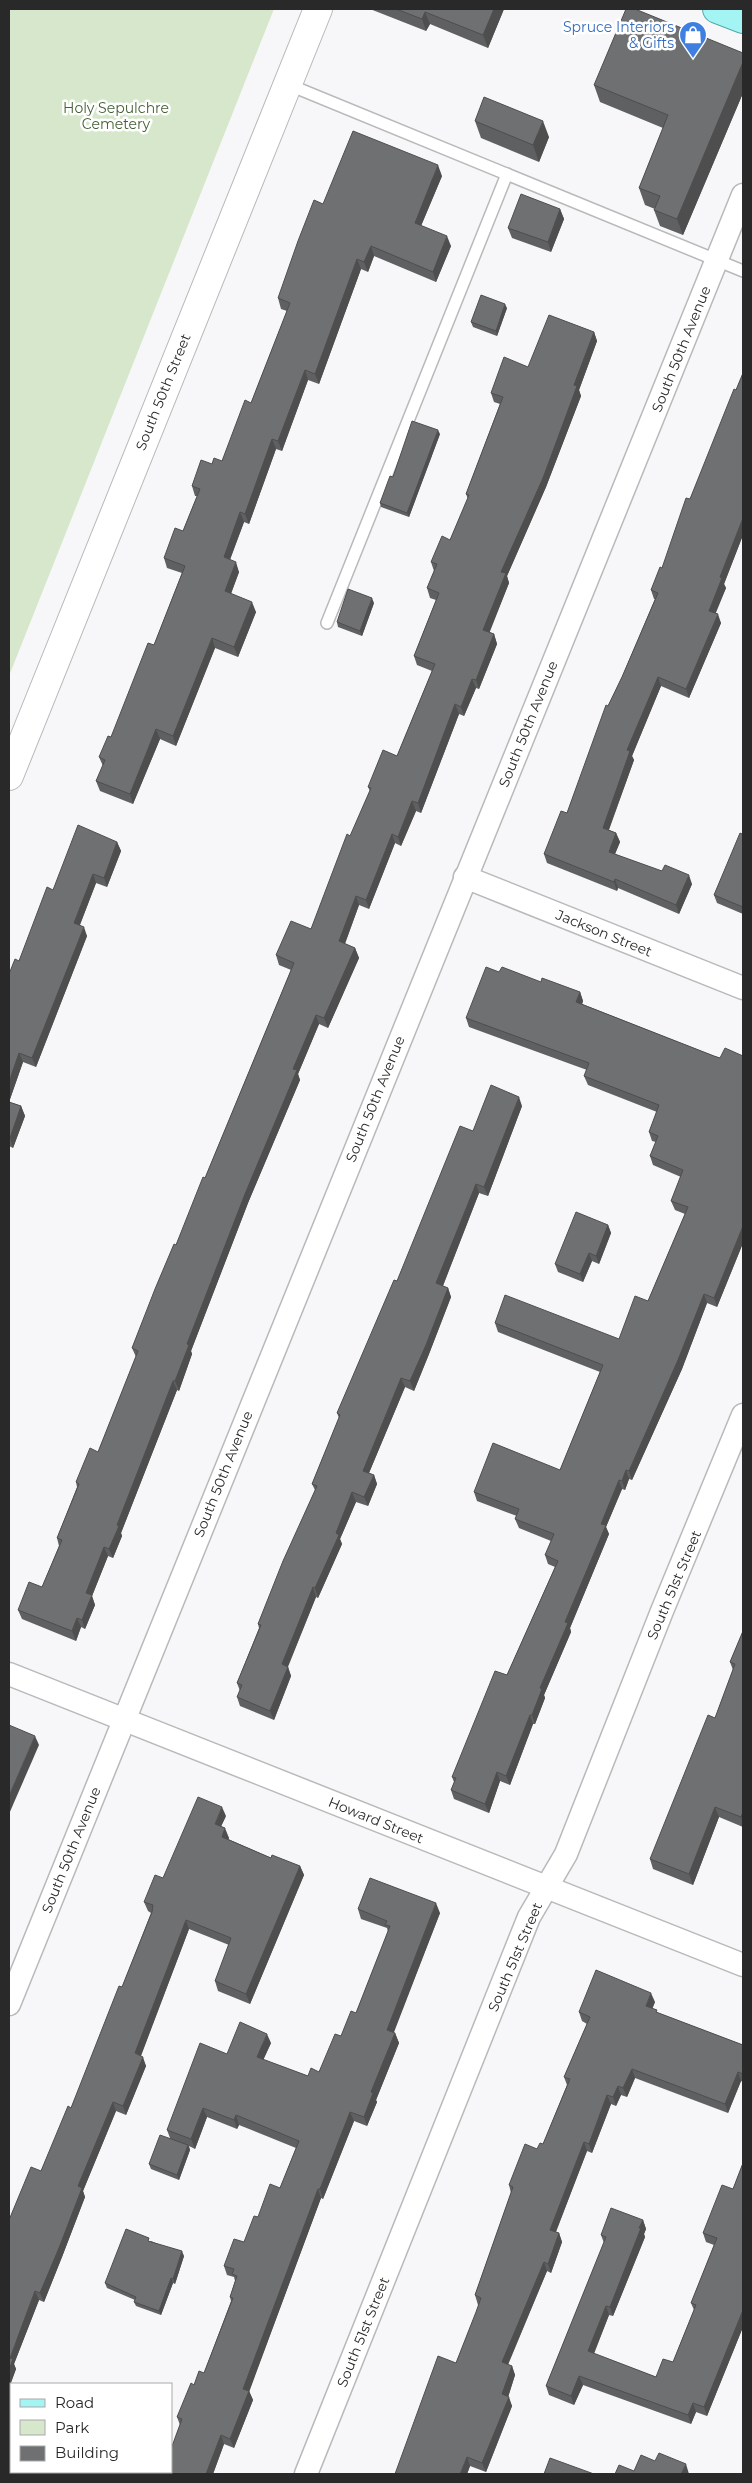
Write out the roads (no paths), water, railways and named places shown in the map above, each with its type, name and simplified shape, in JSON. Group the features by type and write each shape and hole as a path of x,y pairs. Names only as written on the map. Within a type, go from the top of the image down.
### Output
{"main road":[{"name":"South 50th Street","path":"9,776 318,9"}],"street":[{"name":"South 50th Avenue","path":"9,2004 743,194"},
{"name":"Jackson Street","path":"465,877 743,988"},
{"name":"South 51st Street","path":"306,2474 529,1917 566,1854 743,1415"},
{"name":"Howard Street","path":"9,1674 743,1965"}],"lane":[{"path":"287,84 743,271"},
{"path":"327,623 507,174"}],"place":[{"name":"Spruce Interiors & Gifts","path":"693,59"}],"park label":[{"name":"Holy Sepulchre Cemetery","path":"116,116"}]}
